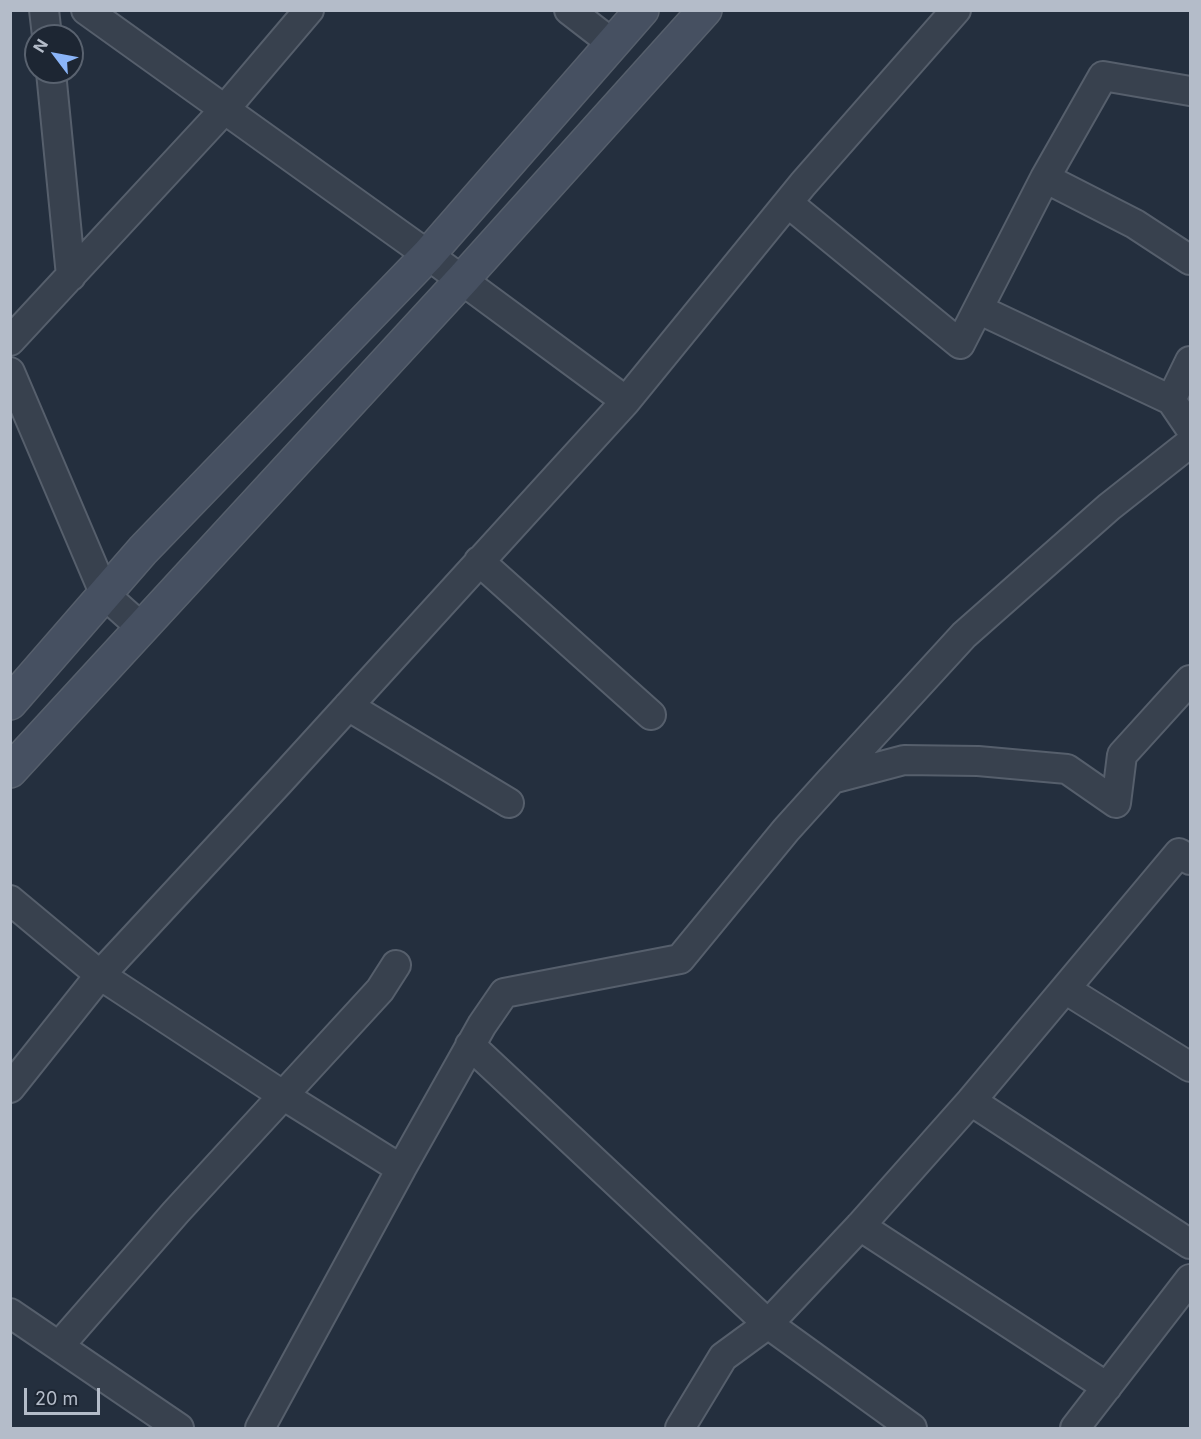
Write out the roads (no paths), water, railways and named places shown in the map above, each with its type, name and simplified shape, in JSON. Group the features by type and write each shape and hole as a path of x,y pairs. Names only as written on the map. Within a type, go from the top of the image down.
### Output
{"street":[{"path":"86,10 428,255 626,401"},
{"path":"10,341 224,110 309,10"},
{"path":"569,10 613,44"},
{"path":"10,703 151,542 428,255 642,10"},
{"path":"10,771 462,280 705,10"},
{"path":"10,1088 100,975 626,401 788,203 956,10"},
{"path":"788,203 960,344 1045,178 1102,76 1191,91"},
{"path":"52,84 71,276"},
{"path":"1045,178 1136,224 1191,260"},
{"path":"978,309 1171,400 1191,428"},
{"path":"1171,400 1191,361"},
{"path":"10,372 105,595 142,628"},
{"path":"260,1428 470,1045 504,993 680,959 786,830 964,634 1109,507 1191,443"},
{"path":"479,561 651,715"},
{"path":"832,779 904,760 978,761 1067,769 1116,803 1122,755 1191,680"},
{"path":"348,706 509,803"},
{"path":"680,1428 723,1358 768,1324 860,1226 971,1101 1179,853 1191,860"},
{"path":"10,900 100,975 283,1096 401,1169"},
{"path":"59,1346 176,1212 380,990 396,965"},
{"path":"1065,989 1191,1067"},
{"path":"470,1045 768,1324 900,1425"},
{"path":"971,1101 1191,1244"},
{"path":"860,1226 1107,1387"},
{"path":"1075,1428 1191,1279"},
{"path":"11,1315 178,1428"}]}
